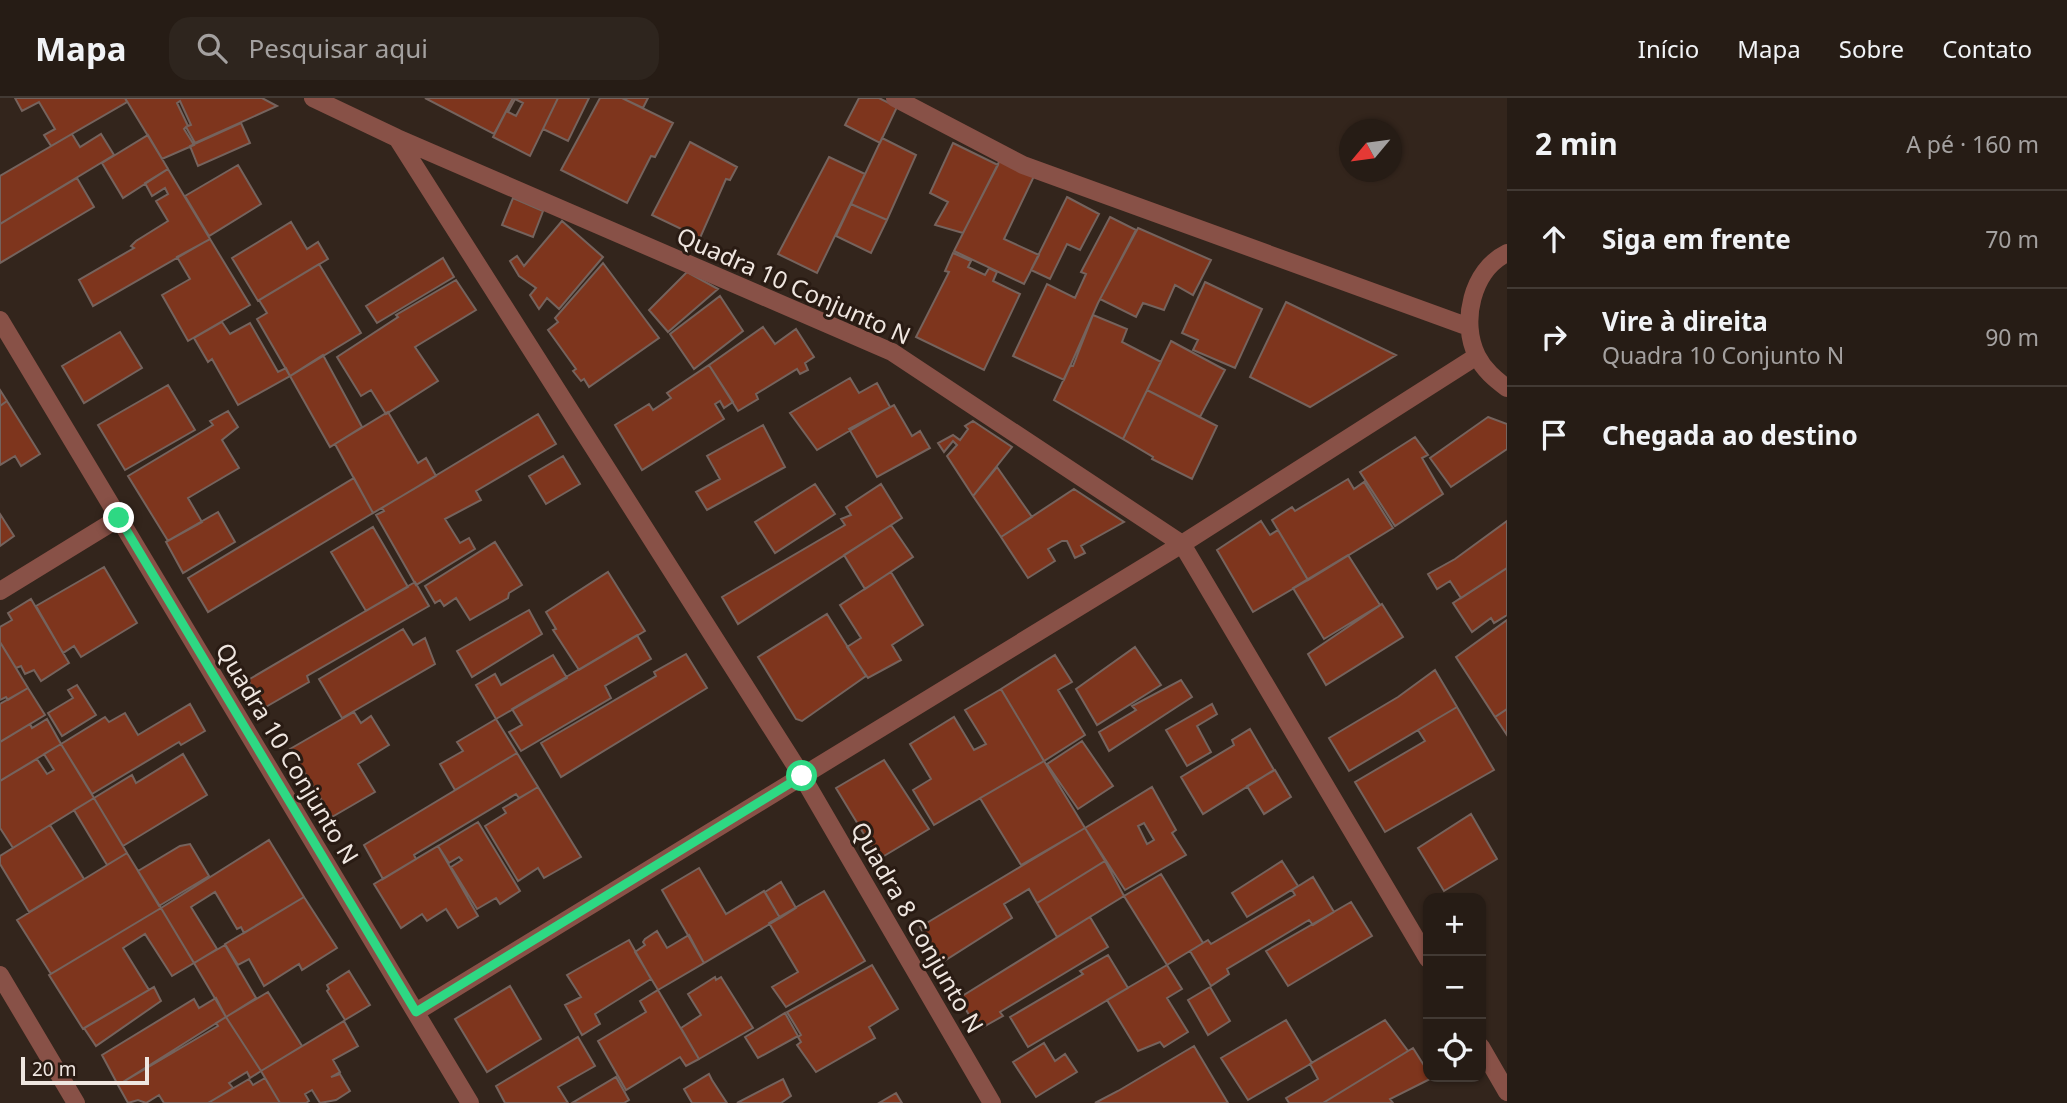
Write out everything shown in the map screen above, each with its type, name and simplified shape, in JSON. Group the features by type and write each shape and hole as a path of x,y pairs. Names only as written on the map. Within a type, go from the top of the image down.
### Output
{"street":[{"name":"Quadra 10 Conjunto N","path":"313,98 397,138 892,352 1182,544"},
{"path":"895,98 1023,165 1469,327"},
{"path":"397,138 802,776"},
{"path":"1507,253 1482,275 1471,300 1469,327 1477,356 1490,376 1507,388"},
{"name":"Quadra 10 Conjunto N","path":"0,320 470,1103"},
{"path":"416,1012 1182,544 1477,356"},
{"path":"0,591 119,518"},
{"path":"1182,544 1426,956"},
{"name":"Quadra 8 Conjunto N","path":"802,776 992,1103"},
{"path":"0,975 76,1103"},
{"path":"1486,1055 1507,1091"}],"building":[{"path":"15,98 125,98 127,102 51,146 44,135 55,129 39,102 22,111"},
{"path":"125,98 262,98 277,106 195,143 186,127 184,129 194,145 162,159","holes":["180,101 191,125 188,126 177,103"]},
{"path":"425,98 513,98 494,134"},
{"path":"513,98 558,98 530,156 493,137","holes":["515,99 523,103 516,116 508,112"]},
{"path":"558,98 589,98 568,141 543,129"},
{"path":"600,98 622,98 673,123 655,157 651,156 627,203 561,170"},
{"path":"622,98 648,98 643,108"},
{"path":"859,98 879,98 897,107 880,143 845,125"},
{"path":"241,123 250,143 198,166 190,146"},
{"path":"72,134 80,147 101,134 114,155 0,224 0,176"},
{"path":"148,135 168,169 123,198 102,163"},
{"path":"882,138 916,155 887,220 851,204"},
{"path":"690,142 737,167 730,180 726,179 700,238 652,215"},
{"path":"953,143 998,165 963,233 935,225 948,202 930,193"},
{"path":"1002,156 1036,172 1004,239 1039,255 1024,284 954,251"},
{"path":"829,157 865,174 817,273 778,254"},
{"path":"238,165 261,204 209,236 185,196"},
{"path":"168,169 210,239 93,306 79,280 134,248 131,246 136,241 168,221 156,201 168,194 165,188 152,196 145,183"},
{"path":"77,178 94,207 0,263 0,224"},
{"path":"1067,197 1099,214 1080,250 1067,244 1050,279 1031,270"},
{"path":"513,198 543,211 533,237 502,225"},
{"path":"851,204 887,220 871,253 836,236"},
{"path":"1110,217 1136,230 1098,303 1064,380 1013,356 1047,284 1075,298 1086,274 1081,272"},
{"path":"562,221 603,257 559,309 547,298 539,309 530,295 536,288 519,276 510,261 517,256 524,266"},
{"path":"291,222 307,249 318,242 328,259 258,301 232,258"},
{"path":"1138,228 1211,260 1193,295 1175,285 1164,310 1143,303 1136,317 1100,299"},
{"path":"210,239 250,305 188,341 162,295 190,279 177,257"},
{"path":"953,253 971,261 968,267 985,275 989,268 997,272 993,281 1020,294 984,370 916,337 949,272 945,271"},
{"path":"443,258 454,277 377,323 366,306"},
{"path":"603,263 659,338 589,387 584,379 581,381 573,371 576,369 548,330 558,322 555,318"},
{"path":"319,264 361,333 290,376 257,319 267,313 259,300"},
{"path":"687,272 718,289 668,332 649,310"},
{"path":"456,280 476,310 415,347 438,381 386,414 371,390 361,396 337,357 398,317 396,315"},
{"path":"1205,282 1262,309 1235,368 1193,350 1198,340 1182,333"},
{"path":"720,296 743,331 694,369 670,334"},
{"path":"1286,302 1396,355 1310,407 1250,377"},
{"path":"1093,315 1127,329 1122,342 1161,362 1123,439 1054,400 1070,366 1073,366"},
{"path":"222,322 230,334 250,323 278,372 286,368 290,376 238,405 212,359 208,362 194,338"},
{"path":"763,327 775,344 796,329 814,357 805,363 808,370 800,374 797,369 756,394 758,399 738,411 709,365"},
{"path":"120,332 142,368 84,403 62,366"},
{"path":"1171,341 1225,370 1200,417 1147,390"},
{"path":"323,355 362,427 330,447 290,376"},
{"path":"709,365 733,402 724,408 720,401 715,404 724,419 642,470 615,425 649,404 653,410 671,398 667,393"},
{"path":"850,378 859,393 877,383 890,407 817,450 790,413"},
{"path":"168,385 195,430 125,470 98,425"},
{"path":"0,390 7,401 0,406"},
{"path":"1147,390 1217,426 1192,479 1152,459 1153,457 1123,439"},
{"path":"7,401 40,454 21,466 15,456 0,465 0,406"},
{"path":"894,405 912,436 920,431 930,448 877,477 849,429"},
{"path":"228,411 238,427 222,440 239,468 188,498 202,522 168,541 128,476 213,425 210,421"},
{"path":"388,412 418,463 426,458 436,476 373,513 335,444"},
{"path":"538,414 556,444 476,491 481,500 445,519 460,543 469,538 475,549 416,585 376,515 384,511 382,508"},
{"path":"1488,417 1507,424 1507,449 1451,487 1430,458"},
{"path":"973,421 1012,447 973,496 947,456 957,445 953,441 944,452 938,443 953,435 960,440 968,429 965,426"},
{"path":"763,425 785,467 707,510 696,492 720,479 707,456"},
{"path":"1415,437 1428,455 1422,458 1443,494 1395,526 1360,472"},
{"path":"563,456 580,484 546,504 529,476"},
{"path":"997,467 1032,517 1001,537 973,496"},
{"path":"354,478 373,513 208,612 188,578"},
{"path":"1348,479 1354,489 1364,482 1393,528 1308,580 1272,520 1292,507 1295,511"},
{"path":"815,484 835,514 775,553 755,522"},
{"path":"881,484 902,518 738,624 722,597 845,525 841,519 851,515 846,507"},
{"path":"1074,489 1124,522 1081,546 1085,553 1075,558 1067,541 1048,549 1055,561 1028,578 1001,537"},
{"path":"218,512 235,542 183,573 166,542"},
{"path":"0,514 14,536 0,546"},
{"path":"1261,521 1270,535 1278,530 1308,580 1253,612 1217,550"},
{"path":"1507,521 1507,568 1461,598 1450,581 1437,589 1428,574 1455,559"},
{"path":"891,525 913,557 865,589 844,555"},
{"path":"373,527 408,587 366,611 331,552"},
{"path":"495,542 522,585 509,593 508,598 470,620 456,598 444,606 440,600 435,603 425,586"},
{"path":"1348,555 1380,605 1324,639 1293,588"},
{"path":"104,567 137,623 81,657 74,646 63,653 36,606"},
{"path":"1507,568 1507,615 1494,623 1491,618 1472,632 1453,603"},
{"path":"608,572 645,631 579,670 553,630 556,629 546,612"},
{"path":"891,572 923,625 892,645 901,660 868,678 847,647 861,638 840,605"},
{"path":"415,582 429,606 307,676 309,682 264,708 248,680"},
{"path":"31,599 69,663 41,681 34,670 25,674 21,666 16,668 0,642 0,627 12,620 8,613"},
{"path":"1382,604 1403,637 1326,685 1308,654"},
{"path":"529,610 542,634 472,677 457,651"},
{"path":"827,614 866,676 802,721 796,719 758,657"},
{"path":"1507,620 1507,709 1495,717 1456,657"},
{"path":"403,629 413,645 425,638 435,664 342,718 319,679"},
{"path":"637,635 651,659 605,686 611,698 521,751 509,732 522,725 512,709"},
{"path":"0,642 28,688 8,700 6,697 0,700"},
{"path":"1135,647 1161,685 1097,725 1076,689"},
{"path":"686,654 707,688 561,777 541,743 656,676 654,672"},
{"path":"553,655 567,678 496,719 476,685 495,674 501,685"},
{"path":"1055,655 1072,682 1058,690 1085,735 1044,761 1001,689"},
{"path":"1435,670 1457,707 1349,771 1329,738 1398,697"},
{"path":"1181,680 1192,697 1109,751 1099,732 1136,710 1132,706"},
{"path":"77,685 96,715 62,736 48,713 73,698 68,690"},
{"path":"28,688 45,715 0,742 0,704"},
{"path":"1001,689 1044,761 934,825 913,790 931,779 910,744 954,717 974,750 986,744 965,710"},
{"path":"190,704 205,731 181,745 179,742 92,794 61,744 105,717 109,722 125,713 138,735"},
{"path":"1212,704 1217,714 1197,726 1211,752 1187,766 1166,730"},
{"path":"1457,707 1494,770 1385,832 1355,782 1425,741 1418,730"},
{"path":"1507,709 1507,735 1495,717"},
{"path":"354,712 361,723 371,716 389,745 358,764 375,792 332,817 290,749"},
{"path":"47,719 61,744 0,781 0,742 30,724 32,728"},
{"path":"496,719 517,753 455,790 440,764 463,751 457,742"},
{"path":"1250,729 1274,770 1203,814 1181,777 1234,745 1232,740"},
{"path":"1082,741 1113,786 1078,809 1047,764"},
{"path":"61,744 94,798 13,848 0,828 0,781 37,759 47,774 54,770 44,754"},
{"path":"517,753 538,787 519,798 516,794 414,855 416,859 383,879 364,845"},
{"path":"183,754 207,795 123,846 94,798 132,775 136,783"},
{"path":"884,760 929,829 879,859 836,788"},
{"path":"1044,761 1085,828 1021,865 980,798"},
{"path":"1275,770 1291,797 1264,814 1247,786"},
{"path":"538,787 581,857 544,878 538,868 518,881 485,826 506,813 503,808"},
{"path":"1152,787 1176,830 1172,833 1186,855 1125,890 1085,828","holes":["1144,823 1154,840 1147,844 1138,826"]},
{"path":"94,798 127,853 107,865 74,810"},
{"path":"1471,814 1497,859 1444,891 1418,848"},
{"path":"478,822 520,891 500,904 496,898 477,909 451,867 462,860 459,857 449,863 438,846"},
{"path":"50,825 84,879 29,912 0,864 0,856"},
{"path":"1085,828 1105,861 1037,903 1029,889 1004,904 1012,918 941,963 920,927"},
{"path":"269,840 304,897 244,933 241,927 237,929 215,892 191,907 217,949 194,963 161,908"},
{"path":"190,844 209,876 159,906 138,871 180,846"},
{"path":"438,846 478,916 458,928 446,909 427,921 422,914 401,928 374,884"},
{"path":"127,853 161,908 51,974 17,920"},
{"path":"1105,861 1124,896 1057,937 1037,903"},
{"path":"1282,861 1298,886 1247,917 1232,893"},
{"path":"699,868 726,914 764,891 780,918 704,963 662,890"},
{"path":"1161,874 1203,943 1167,965 1124,896"},
{"path":"1313,877 1334,912 1313,925 1309,920 1227,969 1229,974 1211,986 1190,951 1208,940 1211,944 1295,895 1292,890"},
{"path":"781,882 796,908 780,918 765,892"},
{"path":"824,891 865,961 786,1007 772,987 798,972 769,923"},
{"path":"304,897 337,948 302,970 299,964 264,986 249,959 238,965 225,944"},
{"path":"1351,902 1372,936 1288,986 1266,951"},
{"path":"161,908 194,963 172,976 145,934 123,948 149,990 83,1029 49,975"},
{"path":"1090,917 1108,947 1000,1012 1003,1016 978,1030 959,998"},
{"path":"657,931 667,948 689,935 704,963 658,990 635,952 645,945 645,939"},
{"path":"629,940 651,979 595,1014 600,1024 582,1035 565,1005 581,997 567,975"},
{"path":"225,945 256,998 226,1017 194,963"},
{"path":"1108,955 1128,988 1028,1047 1010,1017 1083,974 1080,971"},
{"path":"872,965 898,1009 869,1027 875,1038 816,1072 797,1045 801,1042 798,1037 801,1035 787,1012"},
{"path":"1167,965 1182,989 1167,998 1188,1032 1164,1047 1160,1042 1138,1051 1107,1000"},
{"path":"349,971 370,1005 345,1020 327,991 327,985"},
{"path":"715,977 716,980 721,977 753,1028 699,1059 681,1028 701,1015 688,994"},
{"path":"510,986 541,1039 487,1072 455,1019"},
{"path":"154,987 161,1001 96,1046 84,1028"},
{"path":"1210,987 1230,1021 1208,1035 1188,1000"},
{"path":"658,990 699,1059 686,1066 680,1057 626,1090 598,1041 646,1012 640,1001"},
{"path":"268,992 302,1046 261,1071 226,1017"},
{"path":"216,998 226,1017 118,1085 102,1055 194,999 199,1008"},
{"path":"785,1013 798,1036 758,1058 745,1037"},
{"path":"226,1017 261,1071 250,1078 247,1072 229,1083 233,1088 208,1103 164,1103 159,1095 146,1103 138,1100 128,1103 118,1085 218,1026 216,1023"},
{"path":"1286,1020 1312,1063 1248,1100 1221,1058"},
{"path":"1385,1020 1408,1051 1323,1103 1289,1103 1286,1098 1318,1079 1310,1064"},
{"path":"344,1021 358,1046 333,1060 340,1072 331,1077 340,1074 350,1091 336,1100 320,1103 312,1090 305,1094 309,1101 306,1103 280,1103 261,1071"},
{"path":"578,1037 595,1066 558,1087 568,1103 505,1103 496,1086"},
{"path":"1044,1043 1055,1061 1065,1054 1077,1072 1036,1097 1013,1062"},
{"path":"1194,1046 1228,1103 1095,1103 1118,1091"},
{"path":"1413,1048 1423,1064 1424,1082 1390,1099 1393,1103 1323,1103"},
{"path":"709,1074 727,1103 692,1103 684,1089"},
{"path":"616,1077 629,1100 624,1103 572,1103"},
{"path":"265,1078 280,1103 208,1103 249,1079 253,1085"},
{"path":"783,1079 791,1096 781,1103 737,1103"},
{"path":"896,1093 902,1103 879,1103"}],"route":[{"path":"119,518 416,1012 802,776"}]}
